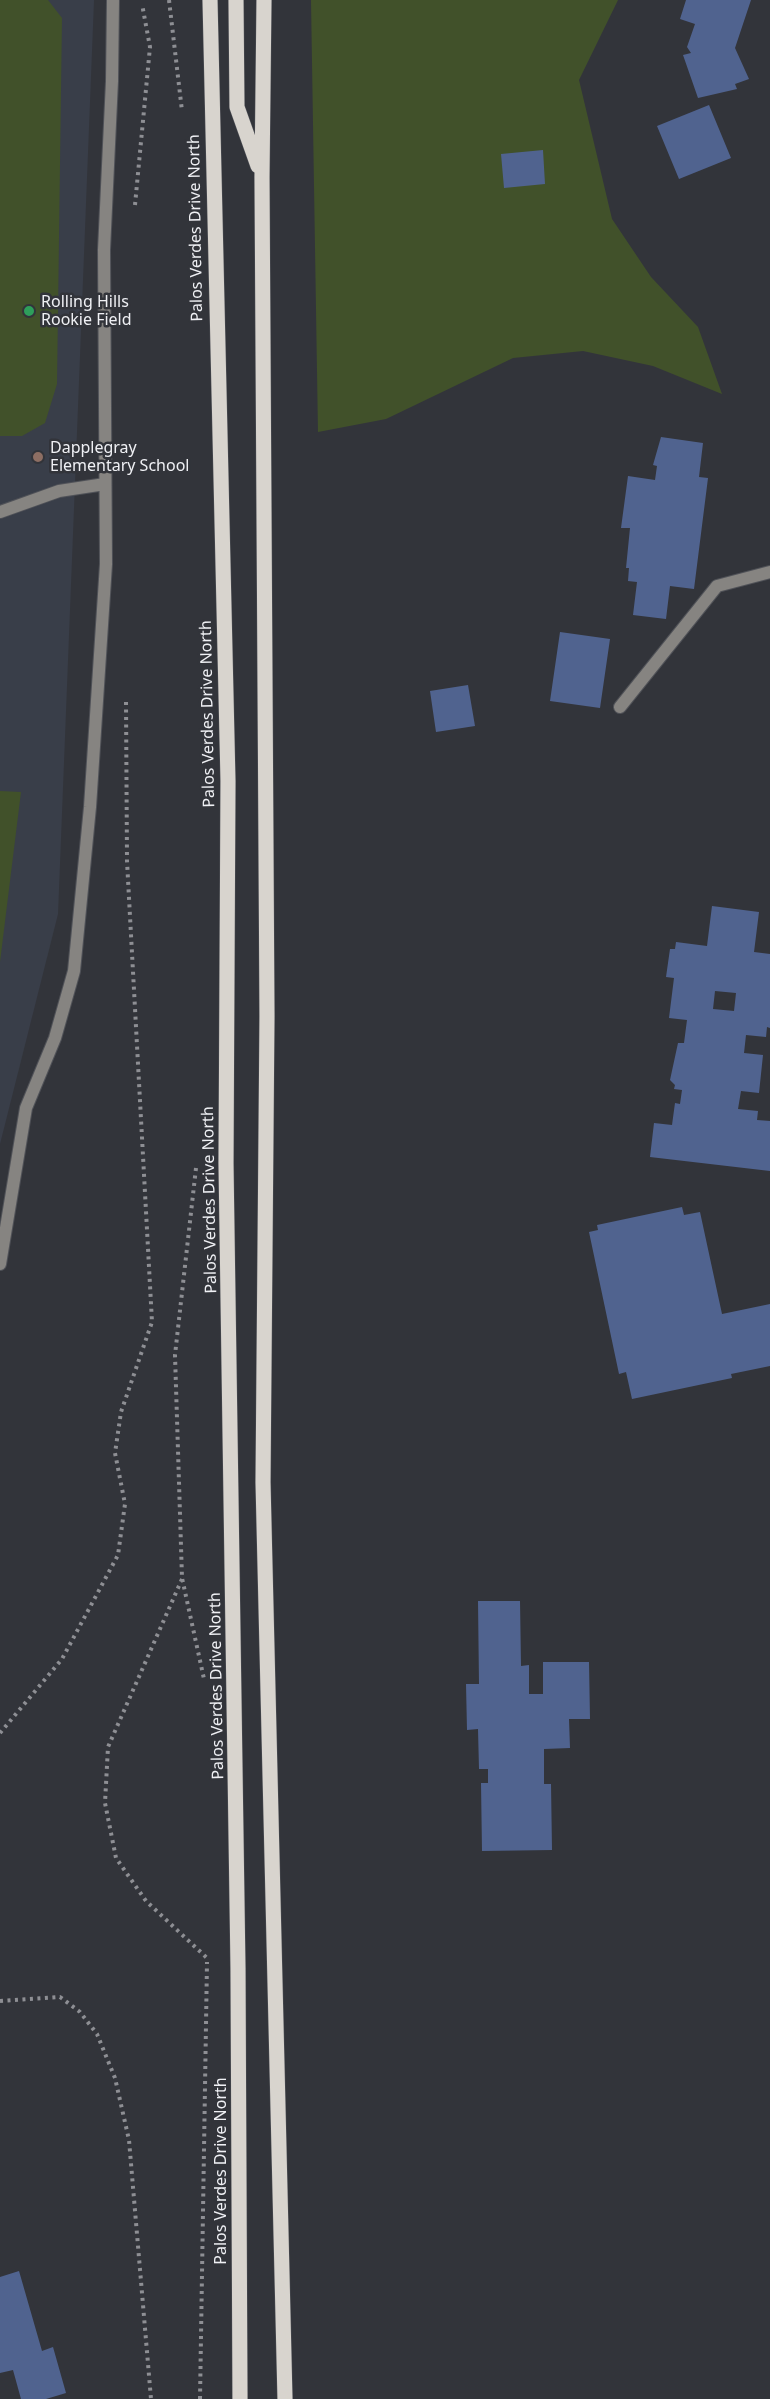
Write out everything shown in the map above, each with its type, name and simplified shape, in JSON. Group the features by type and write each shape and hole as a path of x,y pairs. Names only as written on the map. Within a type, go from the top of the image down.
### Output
{"main road":[{"name":"Palos Verdes Drive North","path":"210,0 228,781 226,1163 238,1968 240,2399"},
{"path":"236,0 237,107 262,177"},
{"path":"264,0 262,177 267,1004 263,1482 285,2399"}],"lane":[{"path":"0,1264 26,1108 55,1038 74,971 90,807 106,564 104,250 112,81 112,0"},
{"path":"0,512 59,491 105,483"},
{"path":"620,707 717,586 770,572"}],"path":[{"path":"135,210 150,47 141,0"},
{"path":"169,0 183,116"},
{"path":"0,1732 62,1659 118,1555 125,1504 115,1453 122,1412 152,1322 126,861 126,695"},
{"path":"197,1157 175,1354 182,1578 204,1680"},
{"path":"182,1578 108,1747 105,1803 116,1858 146,1901 207,1958"},
{"path":"200,2399 207,1947"},
{"path":"0,2001 60,1997 80,2012 98,2034 115,2078 129,2140 151,2399"}],"shaded area":[{"name":"Dapplegray Elementary School","path":"0,0 94,0 58,914 0,1144"}],"green space":[{"path":"0,0 48,0 62,18 57,384 45,423 22,436 0,436"},
{"path":"311,0 618,0 579,80 612,219 651,277 698,327 722,394 653,366 583,351 513,358 386,419 318,432"},
{"path":"0,791 21,792 0,962"}],"building":[{"path":"686,0 751,0 735,48 749,79 735,84 737,89 698,98 683,55 691,53 687,47 695,24 680,19"},
{"path":"709,105 731,158 679,179 657,126"},
{"path":"543,150 545,184 504,188 501,154"},
{"path":"661,437 703,443 699,477 708,478 694,589 670,586 666,619 633,615 637,582 628,581 629,568 626,568 630,528 621,528 628,476 655,480 657,466 653,465"},
{"path":"560,632 610,639 600,708 550,701"},
{"path":"468,685 475,726 436,732 430,691"},
{"path":"712,906 759,912 754,952 770,954 770,1028 767,1027 766,1037 746,1035 744,1053 763,1055 759,1093 741,1091 738,1109 758,1111 757,1120 770,1121 770,1171 650,1157 654,1123 672,1125 675,1103 680,1104 682,1090 674,1089 675,1085 670,1080 678,1043 684,1043 687,1020 669,1018 674,978 666,977 670,949 675,949 676,942 707,946","holes":["715,991 736,993 734,1011 713,1009"]},
{"path":"682,1207 684,1215 700,1212 722,1314 770,1304 770,1366 731,1374 732,1378 632,1399 626,1372 619,1374 589,1232 598,1230 597,1225"},
{"path":"478,1601 520,1601 521,1666 529,1665 529,1694 543,1694 543,1662 589,1662 590,1719 569,1719 570,1748 544,1749 544,1784 551,1784 552,1850 482,1851 481,1783 488,1783 488,1769 479,1769 478,1729 467,1730 466,1684 479,1684"},
{"path":"19,2271 42,2351 53,2347 66,2393 46,2399 21,2399 13,2370 0,2373 0,2277"}],"place":[{"name":"Rolling Hills Rookie Field","path":"29,311"},
{"name":"Dapplegray Elementary School","path":"38,457"}]}
